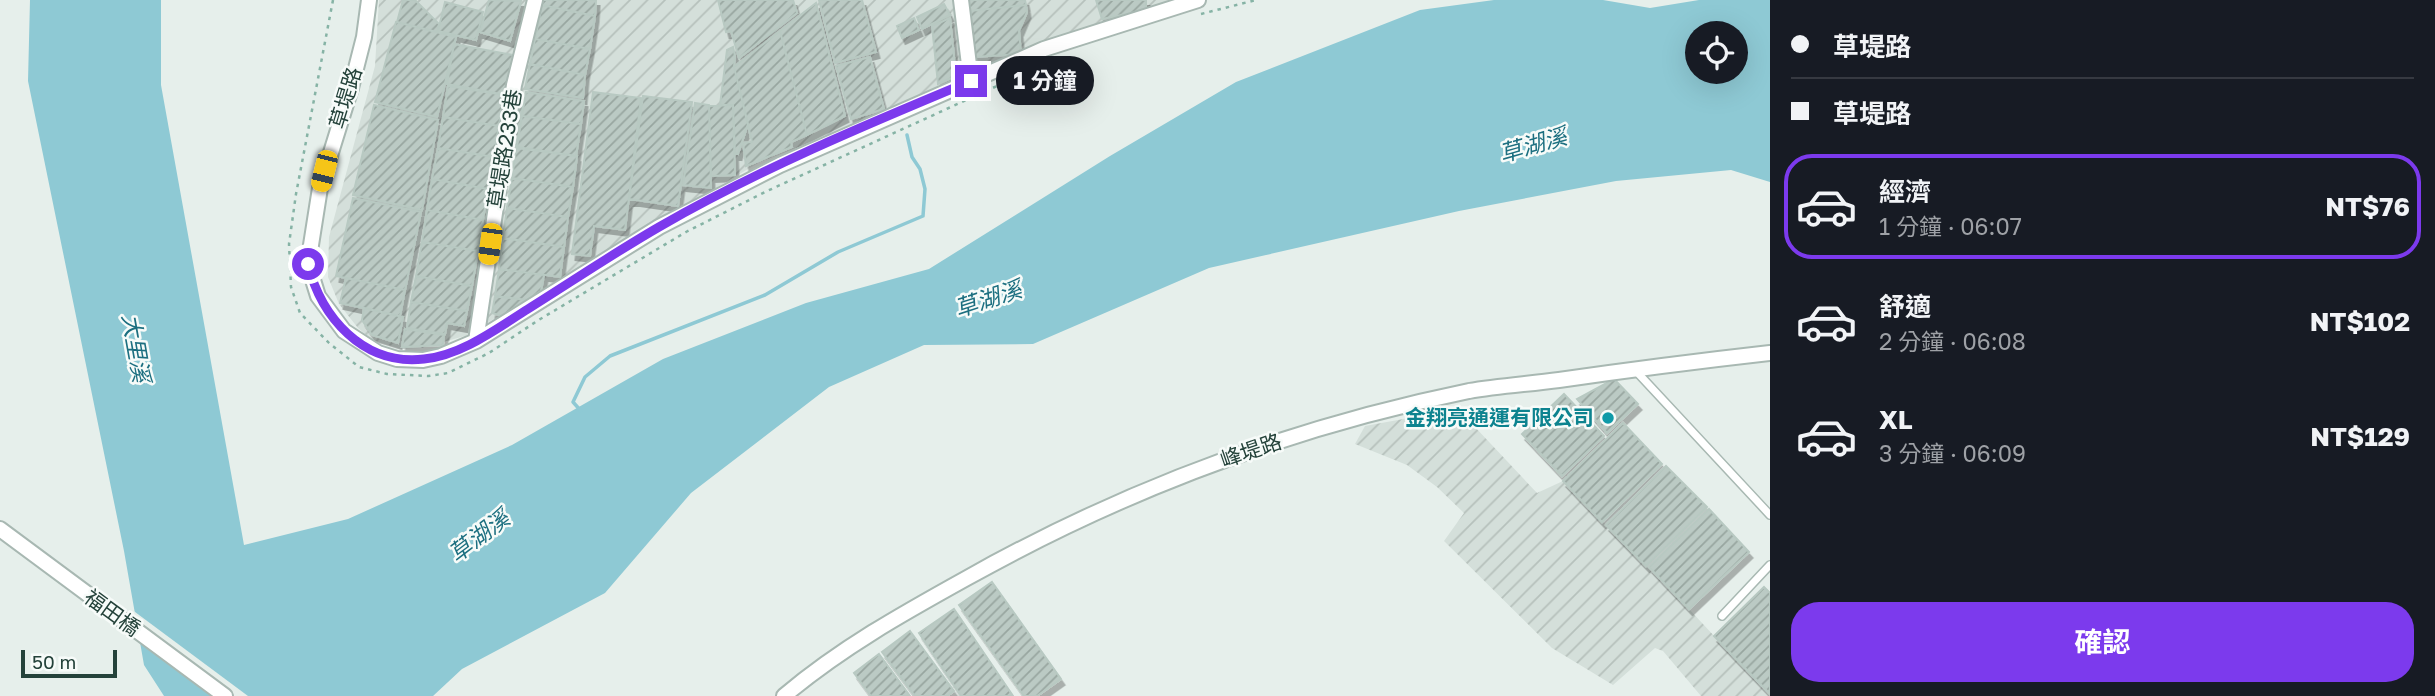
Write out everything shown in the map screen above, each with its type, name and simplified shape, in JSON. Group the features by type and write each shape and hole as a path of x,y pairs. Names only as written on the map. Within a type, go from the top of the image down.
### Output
{"street":[{"name":"草堤路","path":"369,0 364,37 320,188 308,264 318,296 344,331 379,354 397,359 441,356 476,341 659,227 780,165 1044,49 1194,0"},
{"name":"草堤路233巷","path":"476,341 514,85 535,0"},
{"path":"961,0 971,81"},
{"name":"峰堤路","path":"784,696 812,672 866,635 1031,542 1154,486 1261,447 1370,413 1472,391 1770,353"},
{"name":"福田橋","path":"0,529 225,696"}],"lane":[{"path":"1635,369 1770,515"},
{"path":"1722,616 1770,565"}],"path":[{"path":"333,0 296,194 289,244 291,287 300,313 329,343 359,367 387,374 428,376 448,373 489,353 537,321 686,232 765,192 1013,78"},
{"path":"1191,17 1256,0"}],"shaded area":[{"path":"379,0 1179,0 760,162 465,336 421,348 401,349 372,340 358,328 339,304 328,277 329,237 375,66"},
{"path":"1458,409 1537,493 1563,481 1770,696 1701,696 1663,651 1655,648 1613,685 1552,648 1444,541 1464,513 1437,487 1407,465 1355,444 1365,426"}],"water":[{"path":"30,0 161,0 161,85 244,545 348,519 512,445 663,359 806,303 929,269 1110,156 1236,82 1420,10 1494,0 1603,0 1650,8 1699,0 1770,0 1770,182 1731,170 1616,181 1459,211 1209,268 1033,344 924,345 829,387 691,493 605,593 462,669 433,696 164,696 144,665 124,551 28,81"}],"pier":[{"path":"131,609 248,696 211,696 137,641"}],"building":[{"path":"403,0 415,0 439,24 437,32 397,22"},
{"path":"489,0 521,1 510,41 480,32"},
{"path":"543,0 596,0 595,16 542,5"},
{"path":"718,0 793,0 797,13 739,58 731,31 726,32"},
{"path":"819,0 862,0 876,52 835,63"},
{"path":"969,0 1025,0 1026,5 969,11"},
{"path":"1096,0 1146,0 1146,10 1102,19"},
{"path":"445,2 483,12 476,40 438,31"},
{"path":"816,3 845,116 807,135 780,31"},
{"path":"944,4 950,15 922,29 917,17"},
{"path":"542,5 595,16 590,49 535,39"},
{"path":"1026,5 1027,12 1019,31 1021,54 973,57 969,11"},
{"path":"914,18 919,30 902,38 897,26"},
{"path":"950,18 956,76 938,84 932,26"},
{"path":"396,22 456,37 437,117 375,102"},
{"path":"780,31 807,135 791,142 792,147 746,166 743,143 752,142 734,67"},
{"path":"535,39 590,49 585,75 530,64"},
{"path":"454,44 513,55 506,95 447,84"},
{"path":"733,47 734,67 748,124 738,154 735,153 733,105 720,105 727,50"},
{"path":"870,57 884,109 851,119 836,66"},
{"path":"530,64 585,75 583,98 525,89"},
{"path":"448,86 504,95 499,126 443,117"},
{"path":"526,92 584,101 581,124 522,116"},
{"path":"593,92 641,98 625,230 594,226 590,256 572,254"},
{"path":"504,96 524,99 517,146 496,143"},
{"path":"643,96 692,102 678,206 629,199"},
{"path":"695,103 709,105 711,188 683,185"},
{"path":"374,105 438,120 422,210 353,195"},
{"path":"733,105 735,175 711,176 709,106"},
{"path":"522,116 581,124 576,156 517,147"},
{"path":"443,117 499,126 494,157 438,148"},
{"path":"438,148 494,157 488,189 432,179"},
{"path":"516,148 577,156 573,187 512,178"},
{"path":"512,178 573,187 568,217 507,208"},
{"path":"432,179 488,189 483,220 427,210"},
{"path":"353,198 421,212 405,290 336,276"},
{"path":"507,208 568,217 564,247 503,238"},
{"path":"427,210 483,220 478,251 422,242"},
{"path":"503,238 564,247 560,277 499,269"},
{"path":"422,242 478,251 472,286 416,276"},
{"path":"499,269 544,275 541,291 527,300 495,296"},
{"path":"416,276 472,286 467,311 411,302"},
{"path":"346,278 405,290 400,316 340,303"},
{"path":"495,296 527,300 502,316 492,313"},
{"path":"411,302 467,311 464,326 447,323 445,334 407,328"},
{"path":"364,308 403,317 398,343 372,335 362,320"},
{"path":"405,329 444,335 443,345 402,347"},
{"name":"金翔亮通運有限公司","path":"1614,379 1638,404 1607,433 1577,399"},
{"path":"1564,394 1604,436 1562,476 1522,434"},
{"path":"1623,423 1662,464 1602,522 1563,481"},
{"path":"1666,466 1707,507 1646,566 1606,525"},
{"path":"1709,509 1749,552 1689,609 1649,567"},
{"path":"992,582 1061,679 1037,696 1024,696 959,605"},
{"path":"1764,587 1770,593 1770,694 1714,636"},
{"path":"954,609 1013,696 961,696 919,633"},
{"path":"910,631 954,691 947,696 915,696 882,652"},
{"path":"879,654 910,696 871,696 854,673"}],"waterway":[{"path":"581,411 573,402 585,377 610,356 765,295 838,252 923,216 925,189 920,169 912,157 907,135"}],"place":[{"name":"金翔亮通運有限公司","path":"1608,418"}],"route":[{"path":"308,264 318,296 331,316 344,331 359,342 379,354 397,359 441,356 476,341 659,227 780,165 971,81"}],"water label":[{"name":"草湖溪","path":"1533,145"},
{"name":"草湖溪","path":"988,299"},
{"name":"大里溪","path":"136,348"},
{"name":"草湖溪","path":"479,536"}]}
